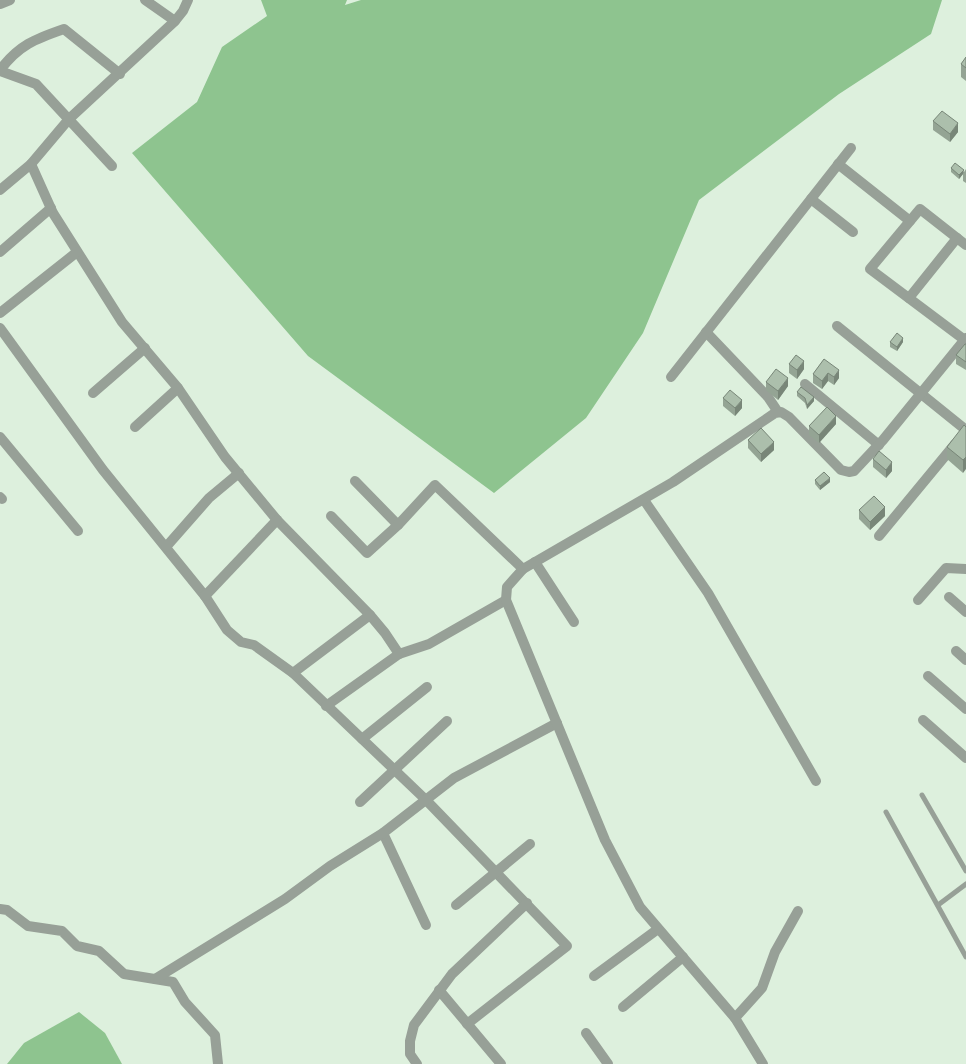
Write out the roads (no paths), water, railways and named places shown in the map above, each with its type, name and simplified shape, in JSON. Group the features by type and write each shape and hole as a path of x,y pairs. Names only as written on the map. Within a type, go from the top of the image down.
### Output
{"street":[{"path":"0,4 10,0"},
{"path":"145,0 175,21"},
{"path":"0,190 32,164 70,119 175,21 183,11 188,0"},
{"path":"112,166 36,84 0,70 12,55 30,41 64,29 120,74"},
{"path":"671,377 851,148"},
{"path":"32,164 51,208 122,322 178,388 239,473 277,520 370,615 399,654"},
{"path":"838,164 910,221"},
{"path":"811,199 853,232"},
{"path":"0,252 51,208"},
{"path":"706,332 768,397 778,412 788,417 819,450 845,472 854,470 879,445 966,340 870,269 920,209 966,245"},
{"path":"909,298 957,238"},
{"path":"0,313 77,252"},
{"path":"837,326 966,430 879,536"},
{"path":"0,328 103,470 205,596 227,630 241,642 254,645 293,673 426,800 567,946 467,1024"},
{"path":"93,393 145,348"},
{"path":"805,384 879,445"},
{"path":"135,427 178,388"},
{"path":"763,1064 734,1018 640,907 605,840 506,600 507,587 523,569 644,500 778,412"},
{"path":"0,437 78,531"},
{"path":"166,546 209,498 239,473"},
{"path":"355,481 398,525"},
{"path":"331,516 367,553 398,525 435,485 523,569"},
{"path":"644,500 712,600 816,781"},
{"path":"205,596 277,520"},
{"path":"535,562 574,622"},
{"path":"918,600 946,568 966,569"},
{"path":"948,597 966,612"},
{"path":"326,706 399,654 429,644 506,600"},
{"path":"293,673 370,615"},
{"path":"956,652 966,660"},
{"path":"928,676 966,709"},
{"path":"362,738 427,687"},
{"path":"923,720 966,758"},
{"path":"360,802 448,721"},
{"path":"155,979 284,899 330,866 383,833 454,778 557,723"},
{"path":"383,833 426,925"},
{"path":"456,905 530,844"},
{"path":"417,1064 410,1054 410,1040 414,1025 452,974 527,904"},
{"path":"0,908 7,910 28,926 62,930 77,946 99,951 124,974 173,982 185,1002 215,1035 218,1064"},
{"path":"734,1018 762,988 775,952 798,911"},
{"path":"594,976 658,929"},
{"path":"623,1007 683,957"},
{"path":"439,990 501,1064"},
{"path":"586,1033 608,1064"}],"lane":[{"path":"922,795 966,871"},
{"path":"886,812 965,953"},
{"path":"938,905 966,884"}]}
